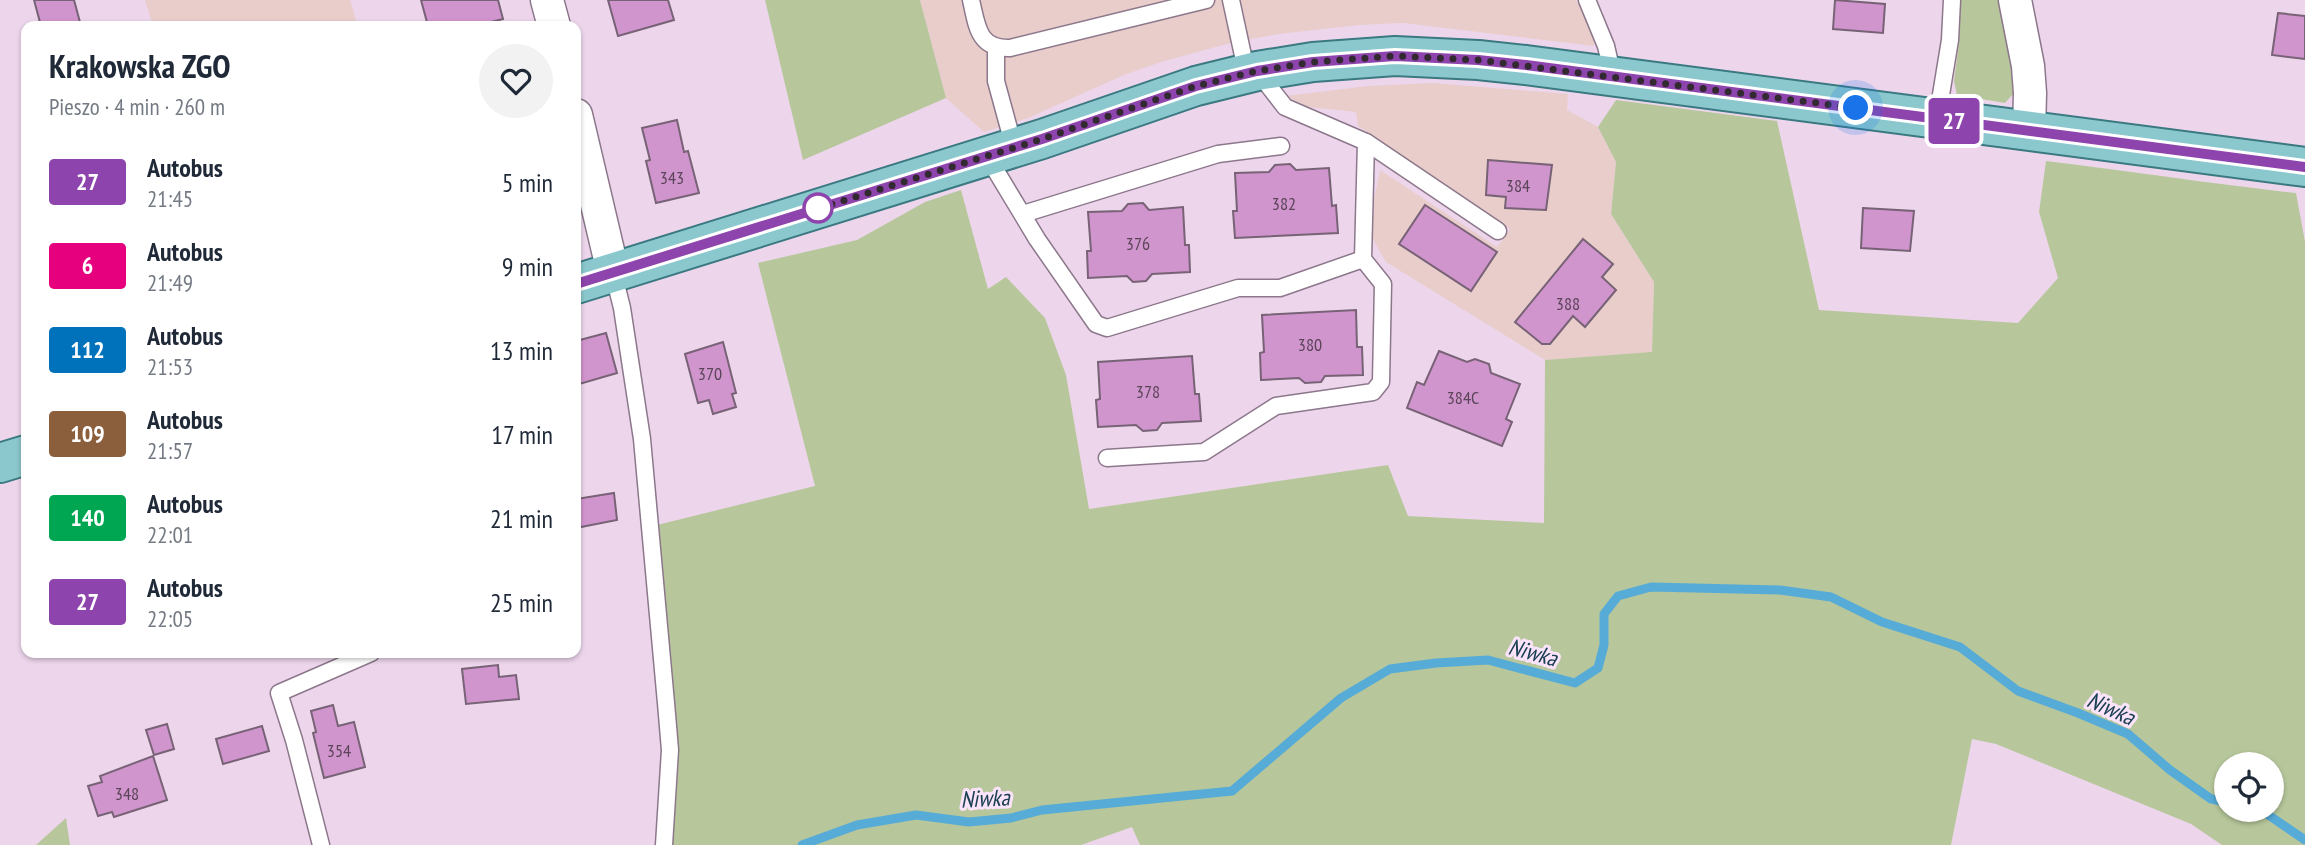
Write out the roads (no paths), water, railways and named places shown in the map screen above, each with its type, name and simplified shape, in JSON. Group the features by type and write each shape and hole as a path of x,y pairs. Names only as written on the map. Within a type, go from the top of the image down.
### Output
{"main road":[{"path":"581,282 1000,152 1162,97 1252,73 1313,62 1408,56 1478,60 2305,167"},
{"path":"0,463 21,457"}],"street":[{"path":"547,0 553,21"},
{"path":"2015,0 2028,66 2029,132"},
{"path":"581,136 613,272"}],"lane":[{"path":"971,0 977,27 986,42 996,48 1010,48 1206,0"},
{"path":"1231,0 1252,73 1285,107 1366,142 1498,232"},
{"path":"1587,0 1606,46 1613,76"},
{"path":"1937,119 1950,40 1952,0"},
{"path":"996,48 1000,152 1023,214 1037,239 1096,324 1107,328 1238,288 1280,288 1363,259"},
{"path":"1107,458 1204,452 1276,406 1373,392 1381,382 1383,284 1363,259 1366,142"},
{"path":"1023,214 1218,154 1281,146"},
{"path":"613,272 622,308 642,439 666,703 670,750 664,845"},
{"path":"321,845 295,740 279,693 360,658"}],"waterway":[{"name":"Niwka","path":"802,845 857,825 916,815 969,822 1011,818 1042,810 1232,791 1341,698 1390,669 1488,660 1575,683 1598,668 1604,645 1604,614 1618,596 1651,587 1780,590 1831,597 1882,622 1960,647 2018,691 2128,734 2170,770 2214,800"},
{"name":"Niwka","path":"2279,822 2305,840"}]}
